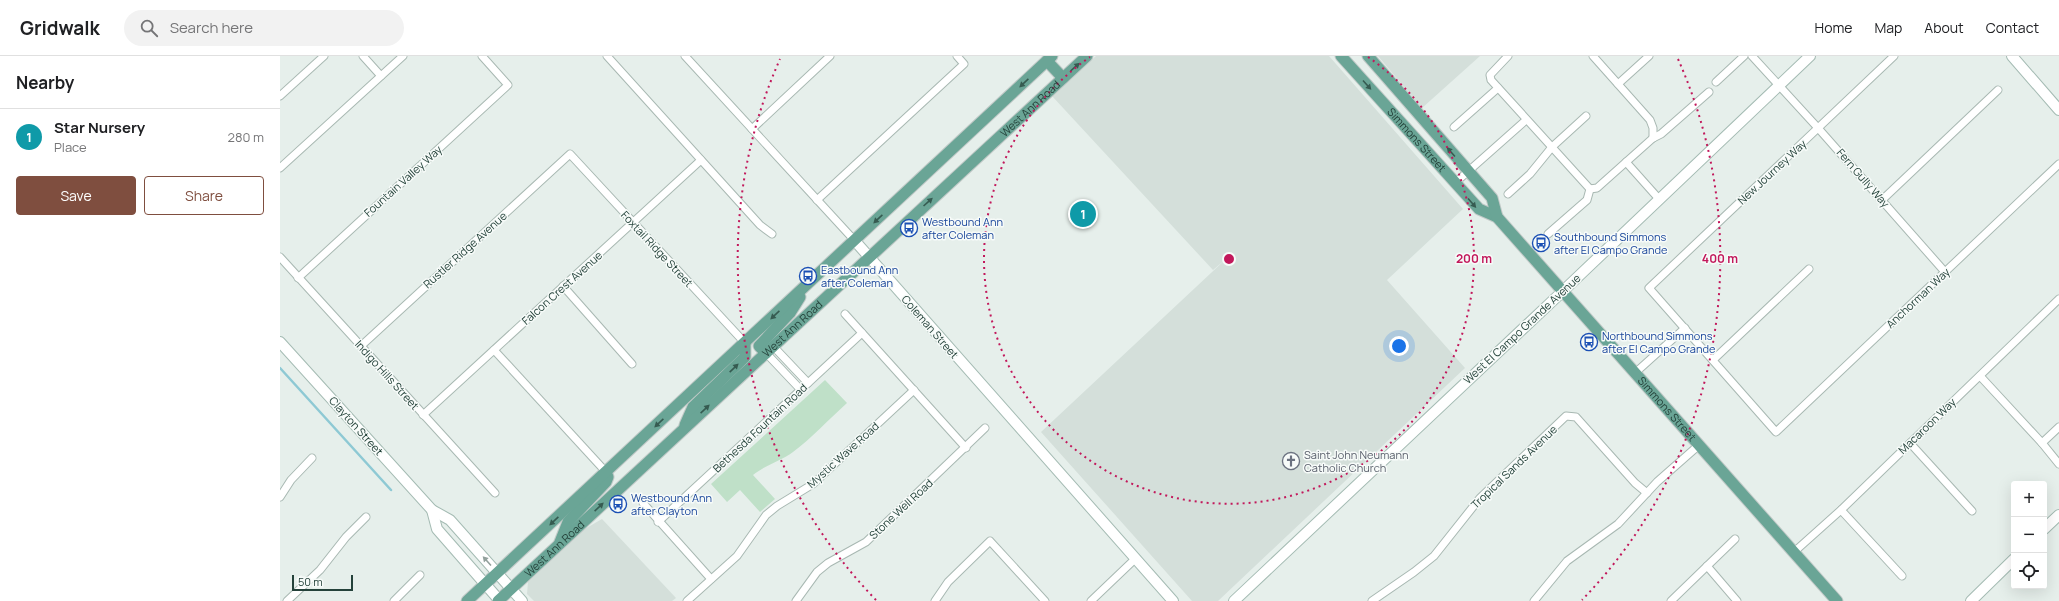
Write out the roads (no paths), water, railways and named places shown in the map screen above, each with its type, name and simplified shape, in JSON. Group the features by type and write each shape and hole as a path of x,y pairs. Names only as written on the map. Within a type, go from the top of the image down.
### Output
{"main road":[{"name":"West Ann Road","path":"499,601 868,257 1087,56"},
{"name":"Simmons Street","path":"1341,56 1478,210 1497,217"},
{"name":"Simmons Street","path":"1368,56 1492,198 1497,217 1837,601"},
{"name":"West Ann Road","path":"467,601 498,574 854,241 1047,58"},
{"path":"1047,58 1063,78"},
{"path":"769,349 759,346 790,313 807,285"},
{"path":"683,430 693,407 744,356 745,343"},
{"path":"560,545 568,522 598,493 608,477 606,472"}],"street":[{"path":"280,96 324,56"},
{"path":"363,56 381,76"},
{"path":"280,168 403,56"},
{"name":"Fountain Valley Way","path":"298,278 508,85 482,56"},
{"path":"606,56 760,225 772,234"},
{"name":"Coleman Street","path":"685,56 854,241 1173,601"},
{"path":"752,129 830,56"},
{"path":"817,200 964,64 957,56"},
{"path":"1508,56 1492,70 1490,80 1590,189"},
{"path":"1593,56 1650,120 1653,128 1653,138"},
{"path":"1618,84 1650,56"},
{"path":"1716,82 1744,56"},
{"name":"Fern Gully Way","path":"1752,56 1818,128 1945,272"},
{"name":"West El Campo Grande Avenue","path":"1234,601 1563,292 1810,56"},
{"name":"New Journey Way","path":"1685,328 1649,288 1894,56"},
{"path":"2012,56 2059,110"},
{"path":"1454,127 1498,88"},
{"path":"1882,200 1998,90"},
{"path":"1590,189 1597,188 1653,138 1662,134 1709,92"},
{"path":"1508,194 1530,174 1552,147 1586,116"},
{"path":"1455,183 1526,120"},
{"name":"Foxtail Ridge Street","path":"570,154 632,223 745,343"},
{"name":"Rustler Ridge Avenue","path":"361,346 570,154"},
{"name":"Falcon Crest Avenue","path":"423,415 700,160"},
{"path":"1626,162 1659,199"},
{"name":"Anchorman Way","path":"1713,360 1776,432 2059,164"},
{"path":"1548,234 1587,200 1590,189"},
{"name":"Indigo Hills Street","path":"280,258 495,493"},
{"path":"1635,373 1685,328 1713,360 1808,269"},
{"path":"563,286 632,364"},
{"name":"Macaroon Way","path":"1794,552 1841,510 2059,298"},
{"path":"845,314 966,448"},
{"name":"Bethesda Fountain Road","path":"658,522 862,333"},
{"name":"Clayton Street","path":"280,342 432,510 450,520 522,601"},
{"path":"769,349 808,383"},
{"path":"769,349 801,390"},
{"path":"494,350 606,472"},
{"path":"1980,376 2042,443 2059,464"},
{"name":"Mystic Wave Road","path":"687,601 737,556 766,515 777,506 813,484 914,390"},
{"name":"Tropical Sands Avenue","path":"1372,601 1414,572 1434,556 1480,498 1566,416 1576,417 1634,483 1647,493"},
{"path":"2042,443 2059,427"},
{"name":"Stone Well Road","path":"796,601 817,572 828,563 866,542 986,428"},
{"path":"1910,443 1972,511"},
{"path":"1534,601 1567,561 1618,524 1647,493 1699,445"},
{"path":"280,497 291,480 312,458"},
{"path":"643,504 711,579"},
{"name":"Clayton Street","path":"432,510 437,529 486,584 499,601"},
{"path":"1841,510 1902,576"},
{"path":"2047,526 2059,515"},
{"path":"287,601 320,570 346,537 366,517"},
{"path":"1671,601 1736,539"},
{"path":"935,601 948,582 990,541 1045,601"},
{"path":"1091,601 1135,559"},
{"path":"1971,601 2011,562"},
{"path":"1707,566 1738,601"},
{"path":"394,601 420,575"}],"waterway":[{"path":"280,368 391,490"}],"place":[{"name":"Star Nursery","path":"1083,214"},
{"name":"Westbound Ann after Coleman","path":"909,228"},
{"name":"Southbound Simmons after El Campo Grande","path":"1541,243"},
{"name":"Eastbound Ann after Coleman","path":"808,276"},
{"name":"Northbound Simmons after El Campo Grande","path":"1589,342"},
{"name":"Saint John Neumann Catholic Church","path":"1291,461"},
{"name":"Westbound Ann after Clayton","path":"618,504"}]}
